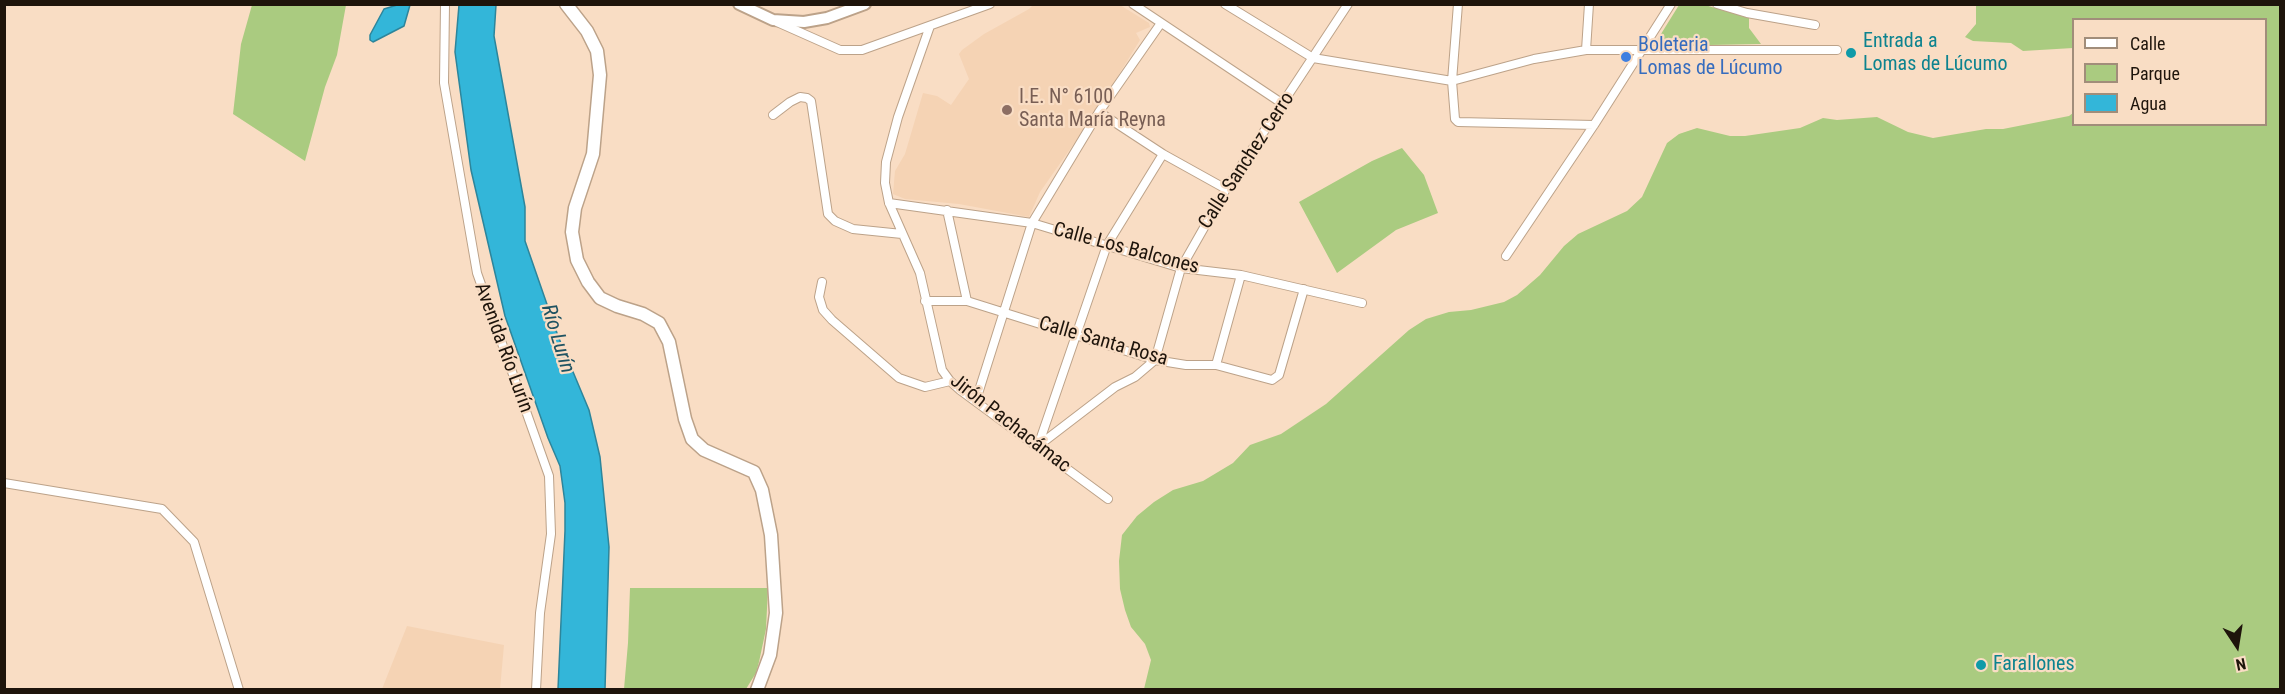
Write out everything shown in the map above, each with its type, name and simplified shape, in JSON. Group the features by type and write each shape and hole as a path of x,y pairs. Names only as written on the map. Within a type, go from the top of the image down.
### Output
{"main road":[{"path":"566,4 587,31 597,51 600,75 593,154 575,208 572,232 577,260 588,282 600,298 643,314 659,323 669,342 685,419 692,439 704,450 754,472 762,490 771,535 776,613 770,655 757,690"},
{"path":"739,4 773,20 804,22 827,18 865,4"}],"street":[{"name":"Avenida Río Lurín","path":"445,4 444,83 477,273 549,476 550,534 540,613 536,690"},
{"path":"773,20 828,45 849,51 862,50 990,4"},
{"path":"1133,4 1282,104"},
{"name":"Calle Sanchez Cerro","path":"1155,360 1181,268 1226,189 1348,4"},
{"path":"1458,4 1452,81 1455,119 1463,123 1594,125"},
{"path":"1586,50 1589,4"},
{"path":"1506,256 1594,125 1671,4"},
{"path":"1717,4 1747,13 1815,25"},
{"path":"1227,5 1313,58 1452,81 1534,59 1586,50 1837,50"},
{"path":"976,400 1032,223 1099,112 1161,23"},
{"name":"Jirón Pachacámac","path":"930,26 898,117 886,162 885,183 889,203 920,273 942,370 950,381 1108,499"},
{"path":"773,115 800,97 811,101 828,213 835,221 853,229 902,234"},
{"path":"1099,112 1163,154 1226,189"},
{"path":"1038,446 1107,245 1163,154"},
{"name":"Calle Los Balcones","path":"889,203 1032,223 1181,268 1241,275 1362,303"},
{"path":"947,210 967,301"},
{"path":"1216,365 1241,275"},
{"path":"822,282 819,297 823,310 899,378 926,387 950,381"},
{"name":"Calle Santa Rosa","path":"925,301 967,301 1155,360 1186,365 1216,365 1272,380 1279,375 1304,289"},
{"path":"1038,446 1115,387 1135,377 1155,360"},
{"path":"4,483 162,509 194,542 239,690"}],"shaded area":[{"name":"I.E. N° 6100 Santa María Reyna","path":"1033,5 1120,5 1149,23 1150,27 1136,33 1140,40 1094,115 1040,192 1029,217 959,204 905,199 893,194 895,171 905,154 923,93 937,96 951,105 969,79 959,54 962,50"},
{"path":"407,626 504,645 500,689 382,689"}],"green space":[{"path":"252,5 346,5 337,55 325,87 305,161 233,114 241,44"},
{"path":"1679,5 1705,5 1749,18 1749,28 1761,44 1657,46 1656,42"},
{"path":"1976,5 2280,5 2280,689 1144,689 1151,660 1145,644 1131,627 1120,589 1119,561 1122,535 1137,516 1173,490 1203,481 1233,463 1250,445 1281,434 1326,404 1409,330 1426,319 1449,312 1471,310 1504,302 1517,295 1540,275 1564,246 1578,234 1627,211 1642,197 1667,143 1679,134 1697,128 1730,136 1745,136 1800,128 1823,118 1837,120 1877,117 1908,132 1933,138 1986,129 2003,129 2072,114 2072,126 2267,126 2267,18 2072,18 2072,48 2023,51 2011,43 1973,41 1965,37 1976,24"},
{"path":"1402,148 1424,175 1438,213 1396,230 1337,273 1299,202 1372,161"},
{"path":"630,588 768,588 766,629 759,662 756,673 746,689 624,689"}],"water":[{"path":"397,5 410,5 404,26 373,42 370,40 370,35 384,9"},
{"name":"Río Lurín","path":"459,5 496,5 494,36 525,207 525,241 558,336 589,410 600,457 609,547 605,689 558,689 565,531 565,503 560,466 505,316 471,170 455,52"}],"place":[{"name":"Entrada a Lomas de Lúcumo","path":"1851,53"},
{"name":"Boleteria Lomas de Lúcumo","path":"1626,57"},
{"name":"I.E. N° 6100 Santa María Reyna","path":"1007,110"},
{"name":"Farallones","path":"1981,665"}]}
